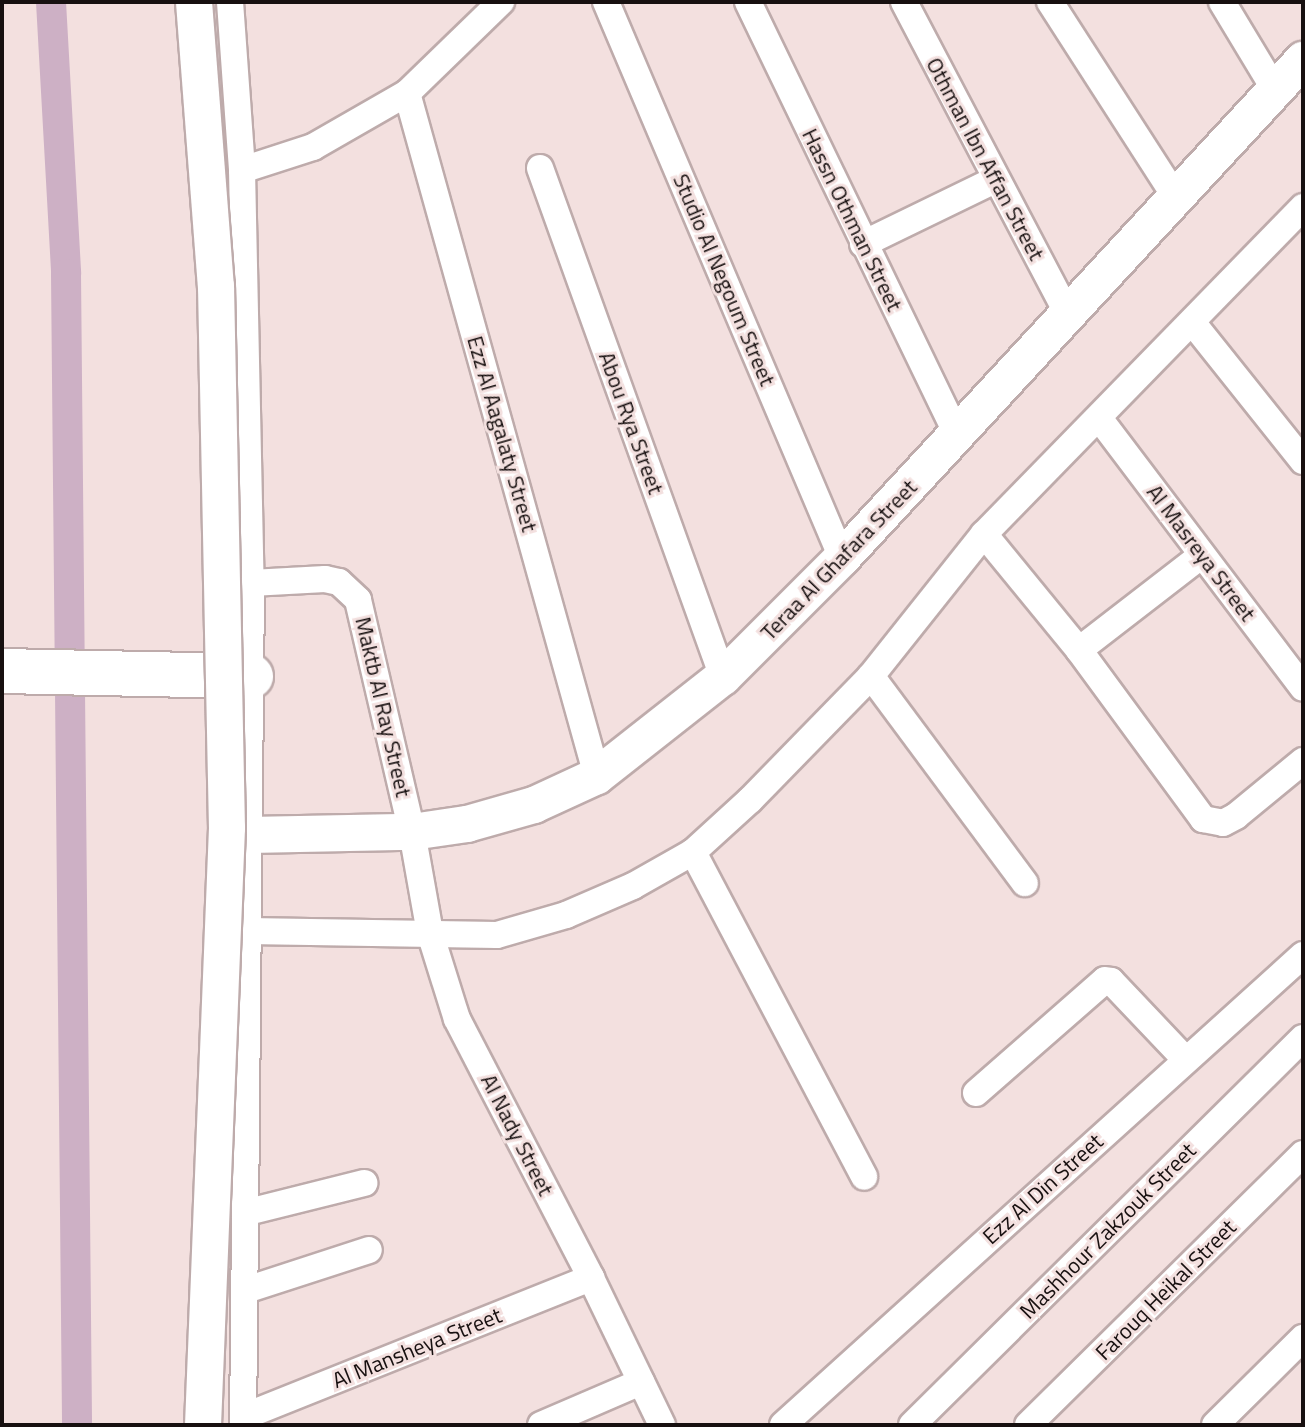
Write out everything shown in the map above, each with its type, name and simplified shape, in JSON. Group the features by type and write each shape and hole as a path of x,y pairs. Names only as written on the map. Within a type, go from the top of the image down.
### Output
{"highway":[{"path":"2,671 251,676"}],"main road":[{"path":"194,2 216,286 227,828 203,1425"},
{"name":"Teraa Al Ghafara Street","path":"249,835 412,832 467,824 534,805 597,776 723,677 842,558 958,437 1303,60"}],"street":[{"path":"230,2 242,170 251,583 248,1212 243,1421"},
{"path":"242,170 313,147 407,93 501,2"},
{"name":"Studio Al Negoum Street","path":"606,2 842,558"},
{"name":"Hassn Othman Street","path":"748,2 958,437"},
{"name":"Othman Ibn Affan Street","path":"904,2 1068,315"},
{"path":"1050,2 1177,199"},
{"path":"1222,2 1275,90"},
{"name":"Ezz Al Aagalaty Street","path":"407,93 597,776"},
{"name":"Abou Rya Street","path":"540,168 723,677"},
{"path":"863,244 995,180"},
{"path":"248,931 497,935 566,915 633,886 693,852 750,800 871,676 984,534 1303,207"},
{"path":"1192,322 1303,461"},
{"name":"Al Masreya Street","path":"1099,418 1303,688"},
{"path":"984,534 1079,650 1203,819 1223,823 1236,816 1303,761"},
{"path":"1079,650 1202,555"},
{"name":"Maktb Al Ray Street","path":"251,583 325,579 339,582 358,600 412,832"},
{"path":"871,676 1025,883"},
{"name":"Al Nady Street","path":"412,832 430,933 457,1019 591,1278 662,1425"},
{"path":"693,852 864,1177"},
{"name":"Ezz Al Din Street","path":"783,1425 1303,955"},
{"path":"976,1093 1105,980 1111,981 1185,1059"},
{"name":"Mashhour Zakzouk Street","path":"912,1425 1303,1038"},
{"name":"Farouq Heikal Street","path":"1028,1425 1303,1154"},
{"path":"248,1212 364,1183"},
{"path":"246,1290 369,1250"},
{"name":"Al Mansheya Street","path":"243,1421 591,1278"},
{"path":"1215,1425 1303,1338"},
{"path":"541,1425 641,1382"}],"waterway":[{"path":"51,2 66,274 77,1425"}]}
